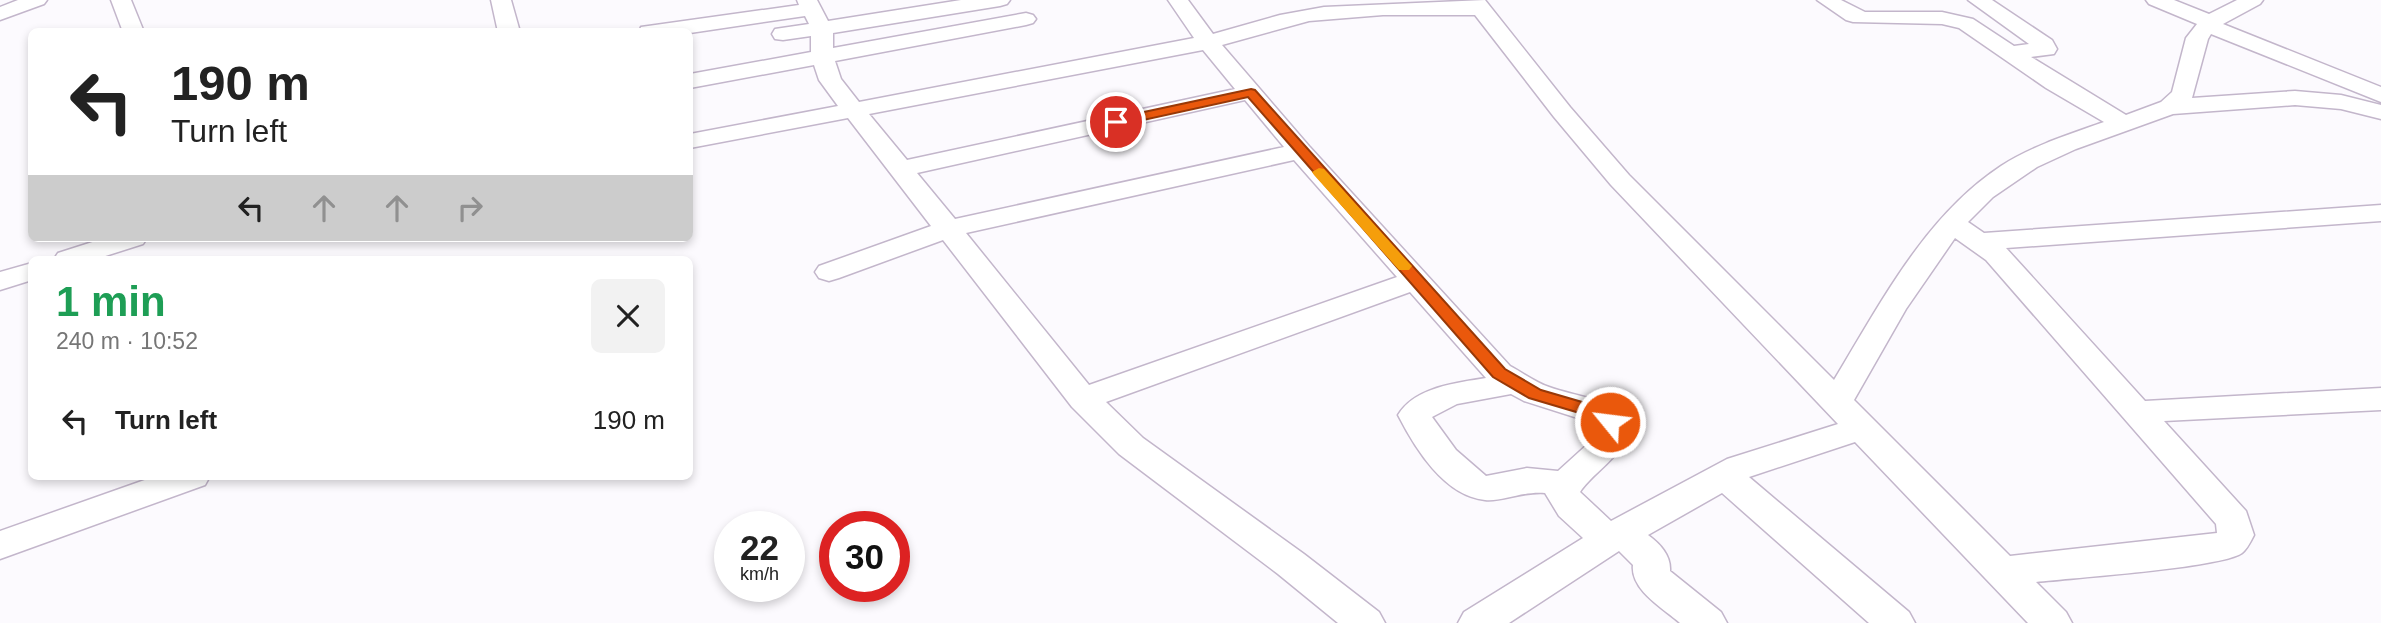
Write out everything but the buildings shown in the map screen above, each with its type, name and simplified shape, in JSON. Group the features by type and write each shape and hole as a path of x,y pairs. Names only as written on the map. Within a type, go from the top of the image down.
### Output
{"street":[{"path":"0,13 37,0"},
{"path":"121,0 132,28"},
{"path":"501,0 508,28"},
{"path":"682,28 814,12 1000,0"},
{"path":"1178,0 1208,42 1300,151 1499,373 1513,383 1559,402 1600,413 1610,422 1611,436 1601,452 1565,484 1563,494 1572,507 1614,536 1643,551 1652,562 1651,571 1656,581 1707,623"},
{"path":"1827,0 1853,16 1865,18 1956,19 1978,30 2054,83 2125,124"},
{"path":"1978,0 2046,49 2012,53"},
{"path":"2156,0 2381,95"},
{"path":"2169,107 2183,94 2197,38 2208,23 2253,0"},
{"path":"693,140 1208,42 1323,13 1478,4 1562,112 1620,180 2052,623"},
{"path":"783,34 814,12"},
{"path":"814,12 822,57 830,80 1083,399 1131,446 1291,564 1365,623"},
{"path":"693,80 1026,19"},
{"path":"901,169 1251,92"},
{"path":"1836,403 1910,280 1952,223 2010,172 2034,159 2169,107 2295,98 2341,102 2381,112"},
{"path":"829,272 948,229 1300,151"},
{"path":"1980,242 2381,214"},
{"path":"1952,223 1996,254 2233,520 2236,535 2228,544 2199,550 2001,571"},
{"path":"77,256 121,242"},
{"path":"0,281 28,272"},
{"path":"1083,399 1416,280"},
{"path":"1513,383 1437,400 1420,407 1414,415 1419,427 1462,478 1475,486 1486,489 1520,481 1565,484"},
{"path":"2136,412 2381,399"},
{"path":"1478,623 1614,536 1724,475 1769,457 1861,428"},
{"path":"1724,475 1895,623"},
{"path":"0,545 155,484 174,480"}],"slow traffic":[{"path":"1319,172 1404,266"}],"route":[{"path":"1116,122 1251,92 1300,151 1499,373 1535,394 1584,407 1600,413 1610,422"}]}
